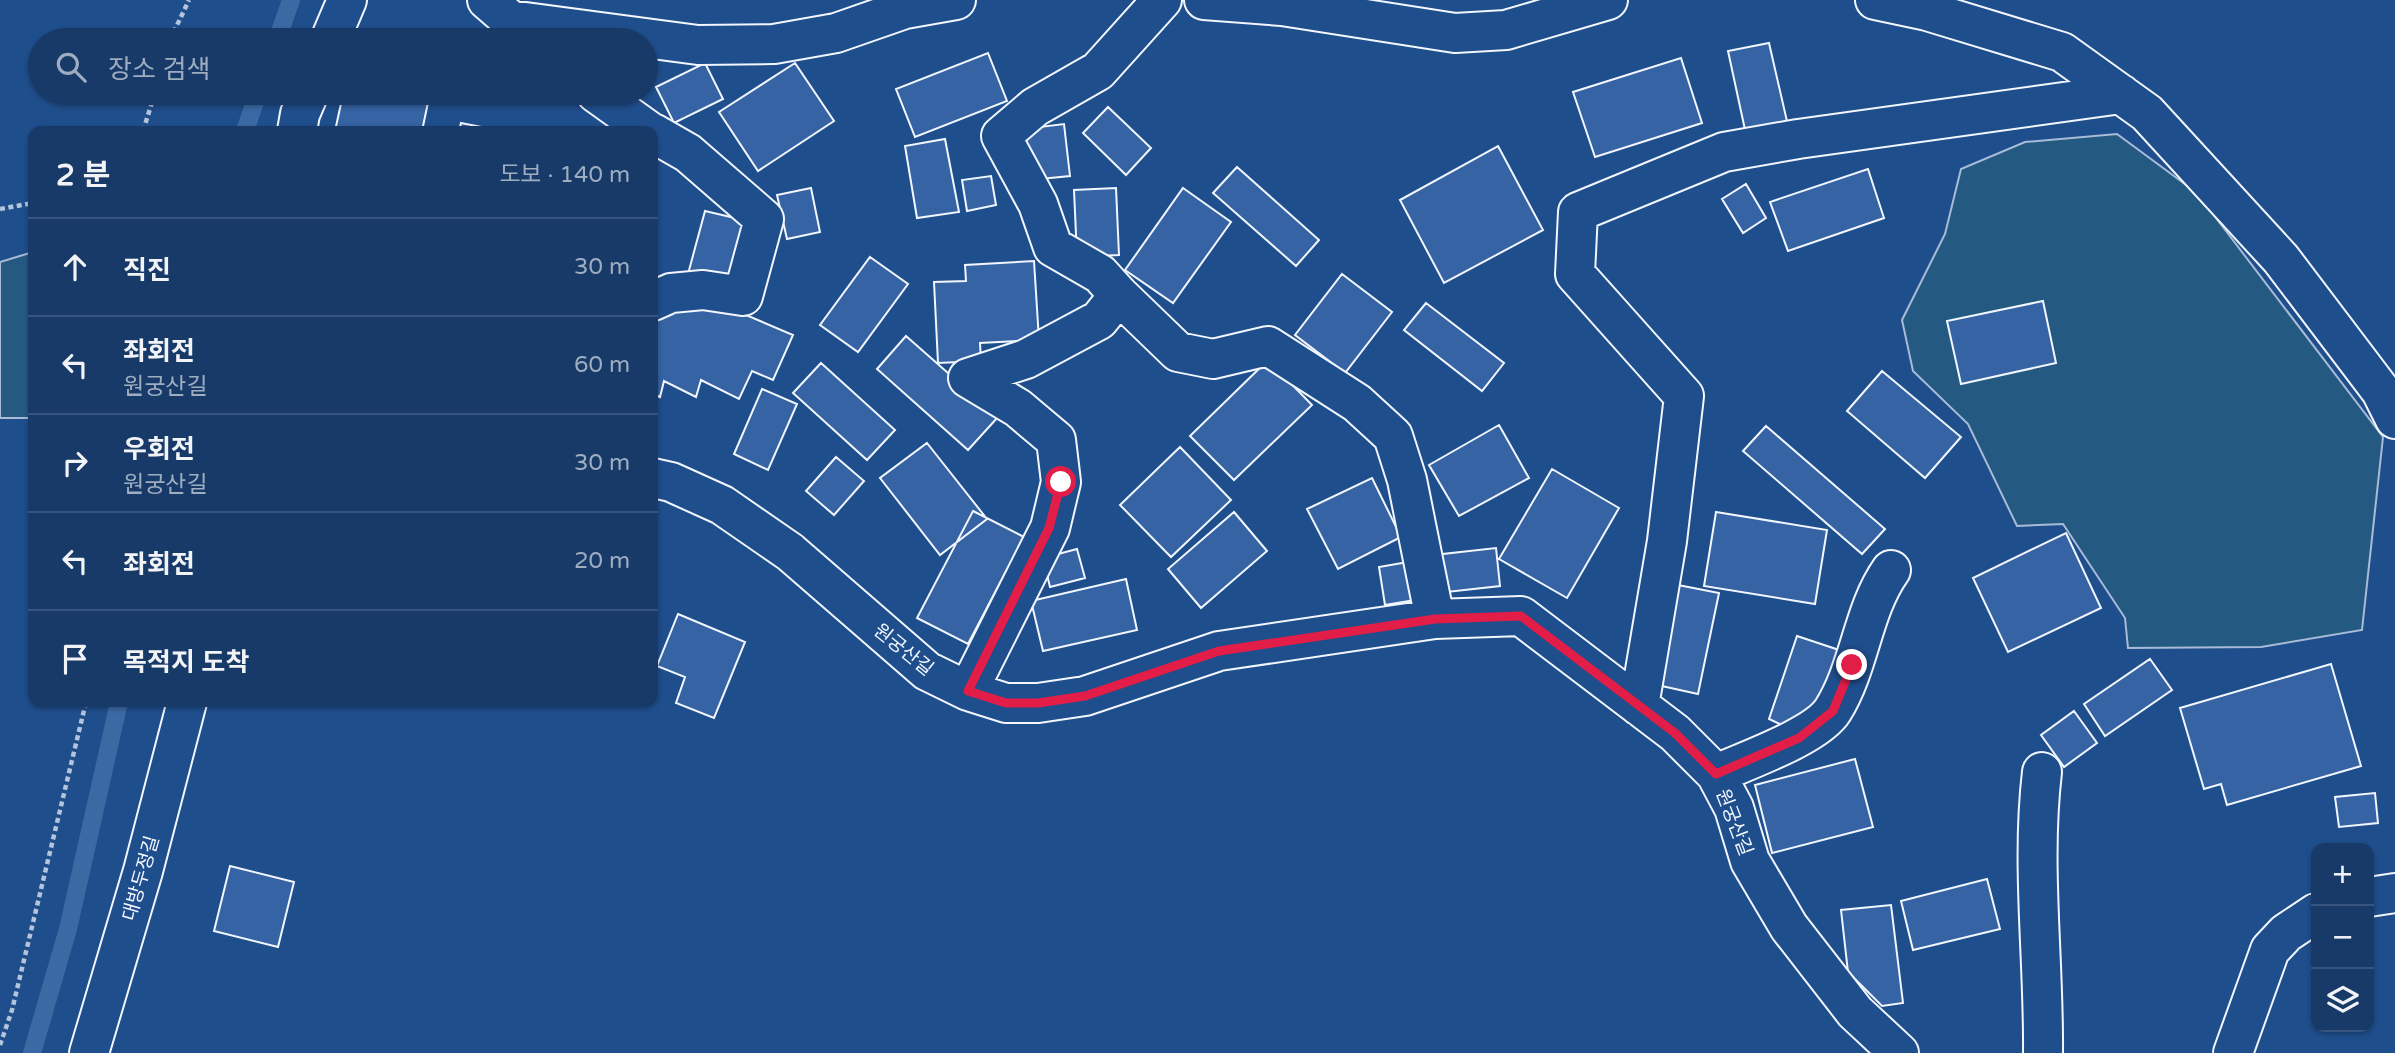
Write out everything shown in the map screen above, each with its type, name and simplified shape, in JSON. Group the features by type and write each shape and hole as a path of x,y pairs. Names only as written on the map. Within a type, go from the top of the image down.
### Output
{"street":[{"path":"335,28 346,0"},
{"path":"658,39 698,44 774,44 836,33 905,9 956,0"},
{"path":"1161,0 1098,71 1035,107 1001,136 1038,204 1053,247 1100,274 1178,352 1213,359 1268,346 1357,403 1393,436 1407,480 1435,619"},
{"path":"1204,0 1282,6 1455,33 1506,30 1608,0"},
{"path":"1875,0 1927,10 2063,52 2147,113 2281,259 2381,391 2395,419"},
{"path":"510,20 573,28"},
{"path":"1639,706 1667,541 1684,396 1575,274 1578,212 1724,152 1798,139 2121,94"},
{"path":"298,126 304,105"},
{"path":"613,105 643,126"},
{"path":"658,136 688,153 764,219 743,296 704,290 671,293 658,299"},
{"path":"968,691 1049,528 1061,482 1056,440 1018,408 968,379 1026,359 1099,320 1119,295"},
{"name":"원궁산길","path":"658,479 671,482 722,505 790,552 927,671 968,691 1006,703 1038,703 1085,696 1219,651 1435,619 1521,616 1675,733 1716,774 1734,808 1750,861 1789,927 1855,1012 1899,1053"},
{"path":"1716,774 1799,738 1833,711 1878,588 1891,570"},
{"name":"대방두정길","path":"89,1053 143,871 186,707"},
{"path":"2042,772 2039,800 2038,909 2043,1053"},
{"path":"2374,896 2395,893"},
{"path":"2233,1053 2270,950 2286,933 2311,916"}],"path":[{"path":"176,28 189,0"},
{"path":"145,126 151,105"},
{"path":"0,209 28,204"},
{"path":"0,1045 12,1010 85,707"}],"shaded area":[{"path":"2117,134 2197,193 2383,437 2362,630 2261,647 2128,648 2125,618 2063,524 2017,526 1968,424 1913,371 1902,320 1945,234 1961,169 2025,142"},
{"path":"28,254 28,418 0,418 0,262"}],"building":[{"path":"1769,43 1789,130 1747,139 1728,51"},
{"path":"988,53 1007,101 915,137 896,89"},
{"path":"1681,58 1702,123 1595,157 1573,92"},
{"path":"705,63 723,99 674,123 658,86"},
{"path":"795,63 834,121 758,171 719,112"},
{"path":"341,105 427,105 423,126 336,126"},
{"path":"1108,107 1151,148 1126,175 1083,133"},
{"path":"1064,124 1070,176 1030,180 1023,129"},
{"path":"945,139 959,212 917,218 905,146"},
{"path":"1498,146 1543,230 1444,283 1400,200"},
{"path":"1237,167 1319,240 1296,266 1213,193"},
{"path":"1868,169 1884,218 1788,251 1770,202"},
{"path":"991,176 996,205 967,211 962,180"},
{"path":"1746,184 1766,218 1743,233 1722,199"},
{"path":"811,188 820,232 787,239 777,195"},
{"path":"1116,188 1119,255 1077,257 1074,190"},
{"path":"1183,188 1231,222 1173,303 1125,270"},
{"path":"705,211 752,222 736,286 688,274"},
{"path":"870,257 908,284 858,352 820,325"},
{"path":"1034,261 1039,340 980,343 981,361 938,363 934,282 966,281 965,265"},
{"path":"1342,274 1392,312 1345,373 1295,335"},
{"path":"2043,301 2056,363 1961,384 1947,321"},
{"path":"1426,303 1504,363 1482,391 1404,330"},
{"path":"720,304 793,335 773,380 752,371 739,399 701,380 696,397 664,381 660,397 658,311"},
{"path":"906,336 998,417 968,450 877,369"},
{"path":"1268,360 1312,405 1234,480 1190,436"},
{"path":"821,363 895,430 867,460 793,393"},
{"path":"1882,371 1961,437 1925,478 1847,411"},
{"path":"762,389 797,404 768,470 734,454"},
{"path":"1499,425 1529,478 1459,516 1429,465"},
{"path":"1766,426 1885,529 1862,554 1743,451"},
{"path":"927,443 987,519 940,555 880,478"},
{"path":"1180,447 1231,500 1171,557 1120,505"},
{"path":"836,457 864,481 834,515 806,491"},
{"path":"1552,469 1619,508 1567,598 1499,559"},
{"path":"1372,478 1401,537 1338,569 1307,509"},
{"path":"973,511 1024,537 968,644 917,618"},
{"path":"1234,512 1267,551 1201,608 1168,569"},
{"path":"1716,512 1827,530 1815,604 1704,586"},
{"path":"2066,533 2101,608 2008,652 1973,578"},
{"path":"1496,548 1500,586 1438,593 1434,555"},
{"path":"1077,549 1085,578 1050,587 1043,558"},
{"path":"1408,562 1415,600 1385,605 1379,567"},
{"path":"1126,579 1137,630 1043,651 1031,601"},
{"path":"1678,585 1719,593 1698,694 1657,685"},
{"path":"678,614 745,642 714,718 676,703 685,677 658,666"},
{"path":"1797,636 1842,651 1821,710 1784,726 1769,719"},
{"path":"2150,659 2172,690 2105,736 2084,704"},
{"path":"2331,664 2361,766 2227,805 2221,784 2204,789 2180,708"},
{"path":"2074,711 2097,743 2064,767 2041,735"},
{"path":"1855,759 1873,827 1772,853 1755,785"},
{"path":"2375,793 2378,823 2339,827 2335,797"},
{"path":"230,866 294,882 278,947 214,931"},
{"path":"1987,879 2000,929 1913,950 1901,901"},
{"path":"1891,905 1903,1003 1882,1006 1848,972 1841,910"}],"waterway":[{"path":"281,28 291,0"},
{"path":"247,126 254,105"},
{"path":"32,1053 68,929 118,707"}],"route":[{"path":"1061,482 1049,528 968,691 1006,703 1038,703 1085,696 1219,651 1435,619 1521,616 1675,733 1716,774 1799,738 1833,711 1852,665"}]}
